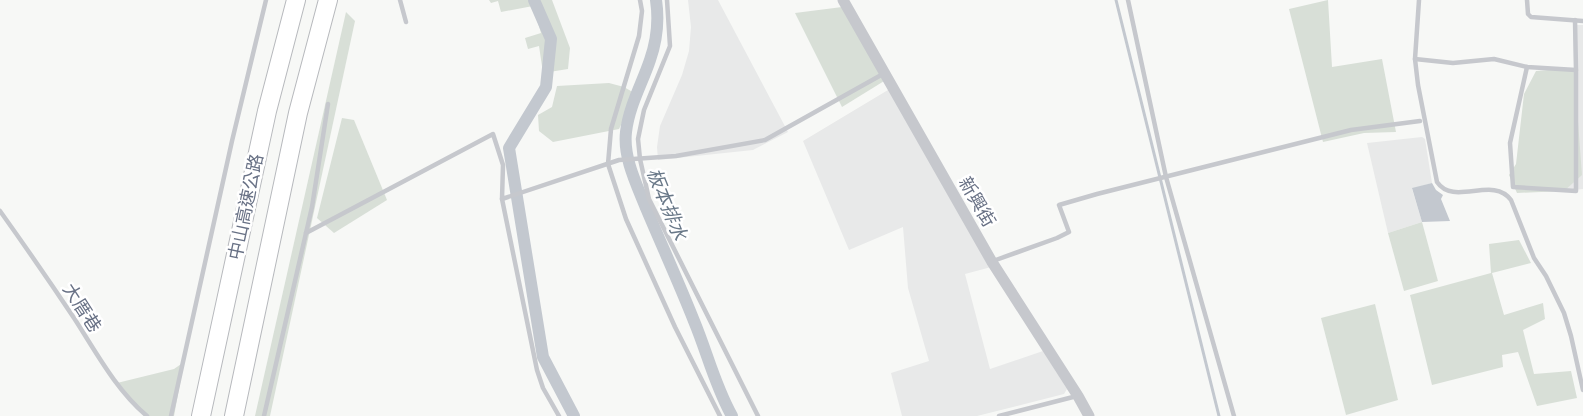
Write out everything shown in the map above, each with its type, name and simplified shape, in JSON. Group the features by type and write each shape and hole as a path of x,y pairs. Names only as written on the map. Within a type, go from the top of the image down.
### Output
{"highway":[{"name":"中山高速公路","path":"201,416 267,111 296,0"},
{"name":"中山高速公路","path":"234,416 298,113 328,0"}],"street":[{"name":"新興街","path":"843,0 992,262 1090,416"}],"lane":[{"path":"171,416 232,141 266,0"},
{"path":"400,0 406,22"},
{"path":"640,0 642,11 639,36 611,129 608,164 626,219 675,327 720,416"},
{"path":"667,0 670,46 644,110 638,139 640,159 649,200 758,416"},
{"path":"1128,0 1166,177 1234,416"},
{"path":"1418,0 1415,59 1418,85 1437,182 1443,189 1452,192 1500,190 1508,196 1534,258 1546,276 1564,313 1583,390"},
{"path":"1528,0 1528,14 1530,17 1583,21"},
{"path":"1527,67 1510,143 1513,187 1576,191 1575,20"},
{"path":"1415,59 1453,63 1494,59 1527,67 1576,70"},
{"path":"502,199 619,160 676,156 765,140 884,73"},
{"path":"264,416 312,207 328,104"},
{"path":"992,262 1069,232 1060,205 1351,130 1420,120"},
{"path":"306,232 493,134 503,165 502,199 537,370 543,388 559,416"},
{"name":"大厝巷","path":"0,210 99,359 137,407 147,416"},
{"path":"999,416 1078,396"}],"shaded area":[{"path":"489,0 552,0 570,48 568,69 543,73 539,46 528,49 525,38 541,33 533,6 501,12 498,1 491,3"},
{"path":"688,0 718,0 788,132 753,150 658,160 657,147 660,126 682,75 689,51 691,27"},
{"path":"1328,0 1332,67 1382,59 1396,132 1364,133 1323,142 1289,9"},
{"path":"850,6 889,78 842,107 795,13"},
{"path":"346,12 355,21 270,416 255,416"},
{"path":"1573,25 1583,25 1583,189 1564,191 1574,68"},
{"path":"1574,68 1582,175 1564,191 1517,193 1509,175 1516,164 1524,94 1536,71"},
{"path":"609,83 624,87 636,94 619,129 553,142 539,131 538,115 552,107 557,86"},
{"path":"893,87 995,266 965,274 990,369 1043,351 1067,389 1064,394 977,416 902,416 891,373 929,361 908,288 903,227 849,250 803,141"},
{"path":"342,118 354,120 387,200 334,233 317,218"},
{"path":"1422,137 1425,139 1432,183 1412,189 1422,222 1388,233 1367,143"},
{"path":"1432,183 1436,190 1443,195 1441,199 1450,221 1422,222 1412,188"},
{"path":"1422,222 1438,281 1404,291 1388,233"},
{"path":"1519,240 1531,263 1492,273 1504,315 1543,303 1545,319 1523,330 1534,374 1571,371 1577,398 1537,406 1518,352 1502,355 1503,367 1432,385 1410,295 1491,273 1489,244"},
{"path":"1375,304 1398,400 1346,415 1321,318"},
{"path":"184,362 174,416 147,416 117,383 174,369"}],"waterway":[{"path":"534,0 551,39 546,87 509,148 543,357 574,416"},
{"name":"板本排水","path":"656,0 657,30 650,60 630,113 626,132 627,152 639,190 732,416"},
{"path":"1116,0 1219,416"}]}
